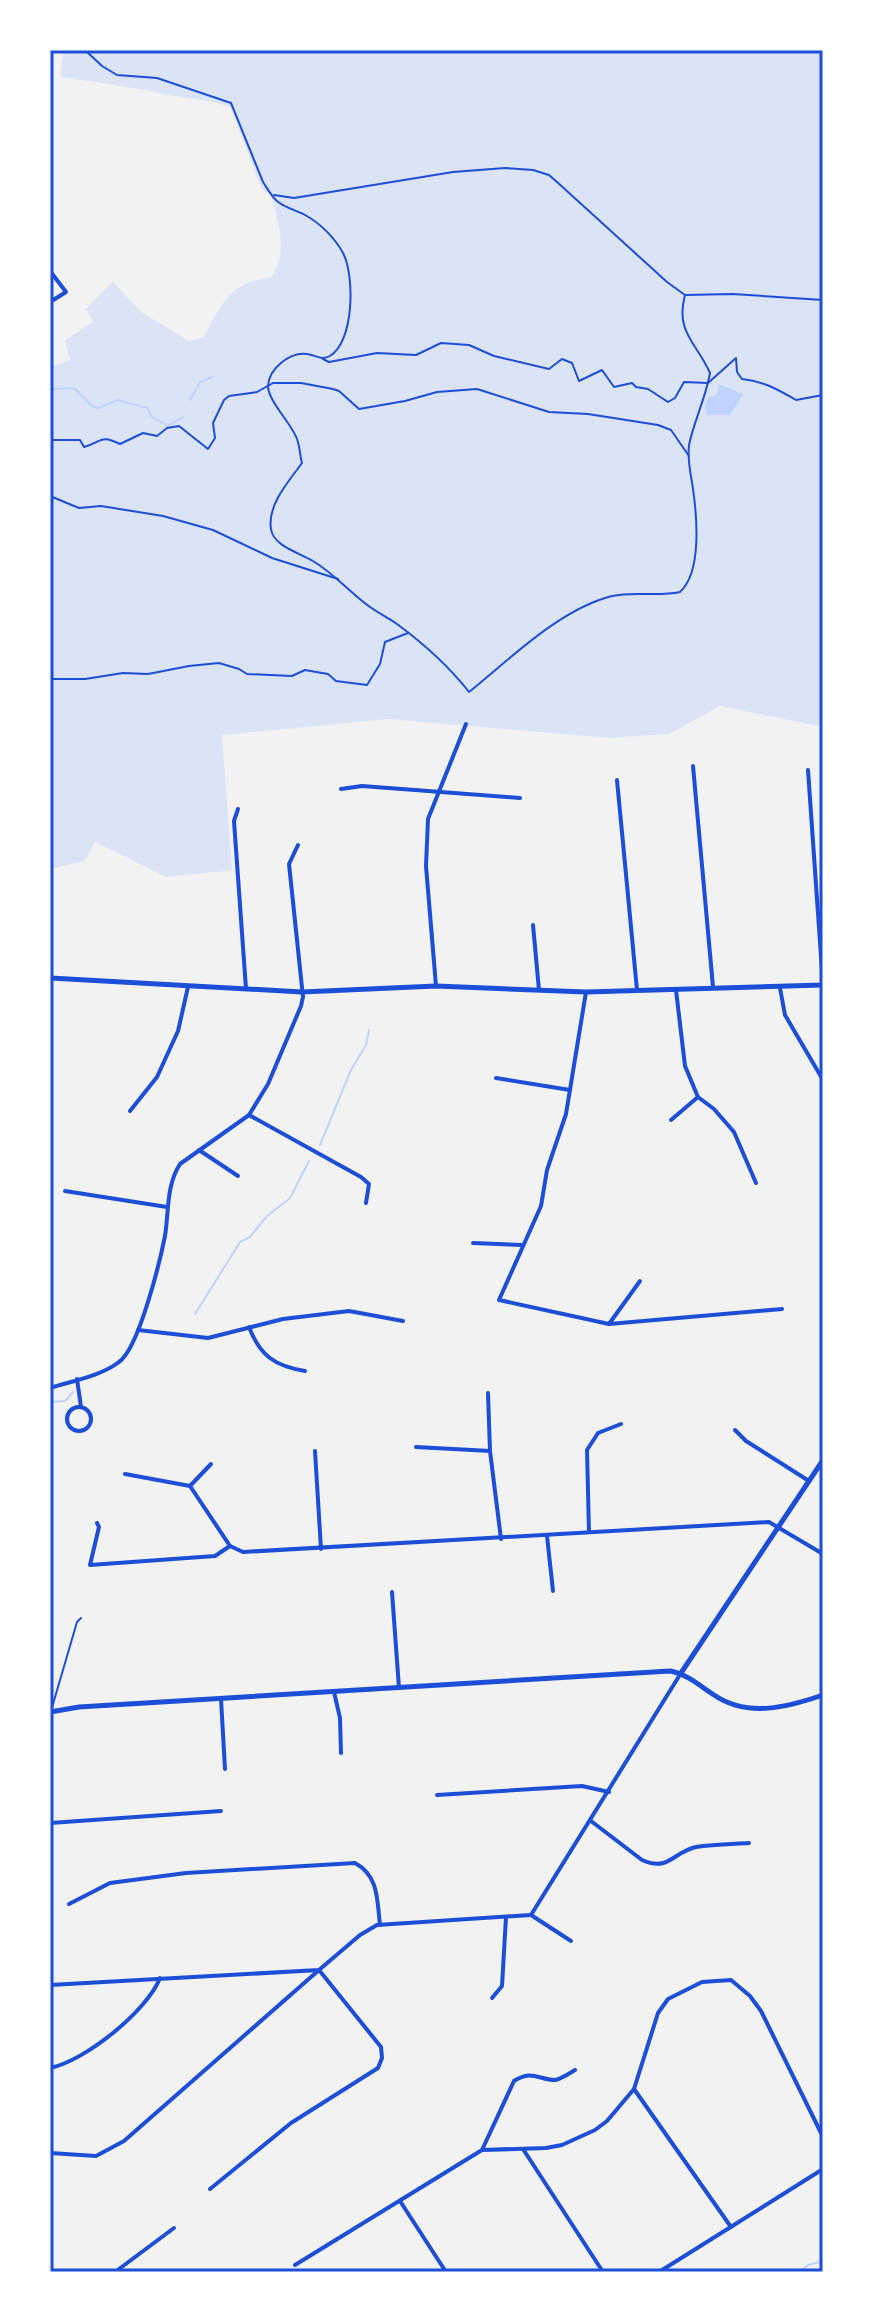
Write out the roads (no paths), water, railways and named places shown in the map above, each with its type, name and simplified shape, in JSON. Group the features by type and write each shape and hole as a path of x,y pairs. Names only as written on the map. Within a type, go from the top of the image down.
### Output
{"street":[{"path":"50,271 66,292 50,302"},
{"path":"436,986 426,866 428,819 466,724"},
{"path":"693,766 713,987"},
{"path":"50,978 302,992 436,986 586,992 823,985 808,770"},
{"path":"617,780 637,990"},
{"path":"341,789 362,786 520,798"},
{"path":"238,809 234,821 246,990"},
{"path":"50,1388 119,1363 126,1356 138,1330 165,1234 174,1174 180,1164 249,1115 274,1071 301,1006 289,864 298,845"},
{"path":"533,925 539,990"},
{"path":"130,1111 157,1077 178,1031 188,987"},
{"path":"780,988 785,1015 823,1080"},
{"path":"676,990 685,1066 698,1097 714,1109 734,1132 756,1183"},
{"path":"586,992 570,1090 560,1137 547,1170 541,1206 499,1300 609,1324 782,1309"},
{"path":"496,1078 570,1090"},
{"path":"671,1120 698,1097"},
{"path":"249,1115 361,1177 369,1184 366,1203"},
{"path":"199,1150 238,1176"},
{"path":"65,1191 167,1207"},
{"path":"473,1243 522,1245"},
{"path":"609,1324 640,1281"},
{"path":"138,1330 208,1338 295,1317 349,1311 403,1321"},
{"path":"249,1327 266,1357 276,1364 305,1371"},
{"path":"77,1379 81,1407 90,1413 91,1421 85,1430 77,1431 68,1423 68,1414 73,1408 81,1407"},
{"path":"488,1393 490,1451 501,1539"},
{"path":"589,1532 587,1450 598,1433 621,1424"},
{"path":"735,1430 746,1441 809,1481"},
{"path":"416,1447 490,1451"},
{"path":"315,1451 321,1549"},
{"path":"531,1915 681,1673 823,1460"},
{"path":"190,1486 211,1464"},
{"path":"125,1474 190,1486 230,1546 243,1552 769,1522 823,1554"},
{"path":"97,1523 99,1527 90,1565 215,1556 230,1546"},
{"path":"547,1536 553,1591"},
{"path":"392,1592 399,1688"},
{"path":"50,1713 79,1707 681,1673 719,1699 740,1706 782,1707 823,1695"},
{"path":"334,1692 340,1718 341,1753"},
{"path":"221,1699 225,1769"},
{"path":"437,1795 582,1786 609,1792"},
{"path":"50,1823 221,1811"},
{"path":"591,1821 651,1864 665,1864 683,1852 698,1847 749,1843"},
{"path":"69,1904 110,1883 186,1873 355,1863 372,1878 380,1925"},
{"path":"50,2153 96,2156 124,2141 368,1929 380,1925 531,1915 571,1941"},
{"path":"492,1998 502,1986 506,1917"},
{"path":"50,1985 319,1970"},
{"path":"210,2189 291,2123 378,2068 382,2058 381,2047 319,1970"},
{"path":"50,2068 84,2056 105,2039 155,1991 160,1978"},
{"path":"295,2265 482,2150 562,2145 607,2121 634,2089 658,2013 668,1999 702,1982 731,1980 750,1996 761,2011 823,2137"},
{"path":"482,2150 514,2081 533,2075 558,2079 575,2070"},
{"path":"634,2089 731,2227"},
{"path":"523,2149 603,2272"},
{"path":"659,2272 823,2169"},
{"path":"400,2201 446,2272"},
{"path":"115,2272 174,2228"}],"lane":[{"path":"50,1713 77,1622 81,1618"}],"water":[{"path":"719,384 743,394 730,415 706,415 708,397 717,395"}],"waterway":[{"path":"190,400 200,382 212,377"},
{"path":"50,389 74,388 92,406 99,408 117,400 148,408 151,416 168,426 183,417"},
{"path":"320,1145 351,1070 366,1045 369,1030"},
{"path":"195,1314 240,1242 250,1237 267,1216 290,1198 309,1161"},
{"path":"50,1402 65,1401 73,1392"},
{"path":"800,2272 808,2265 823,2261"}]}
